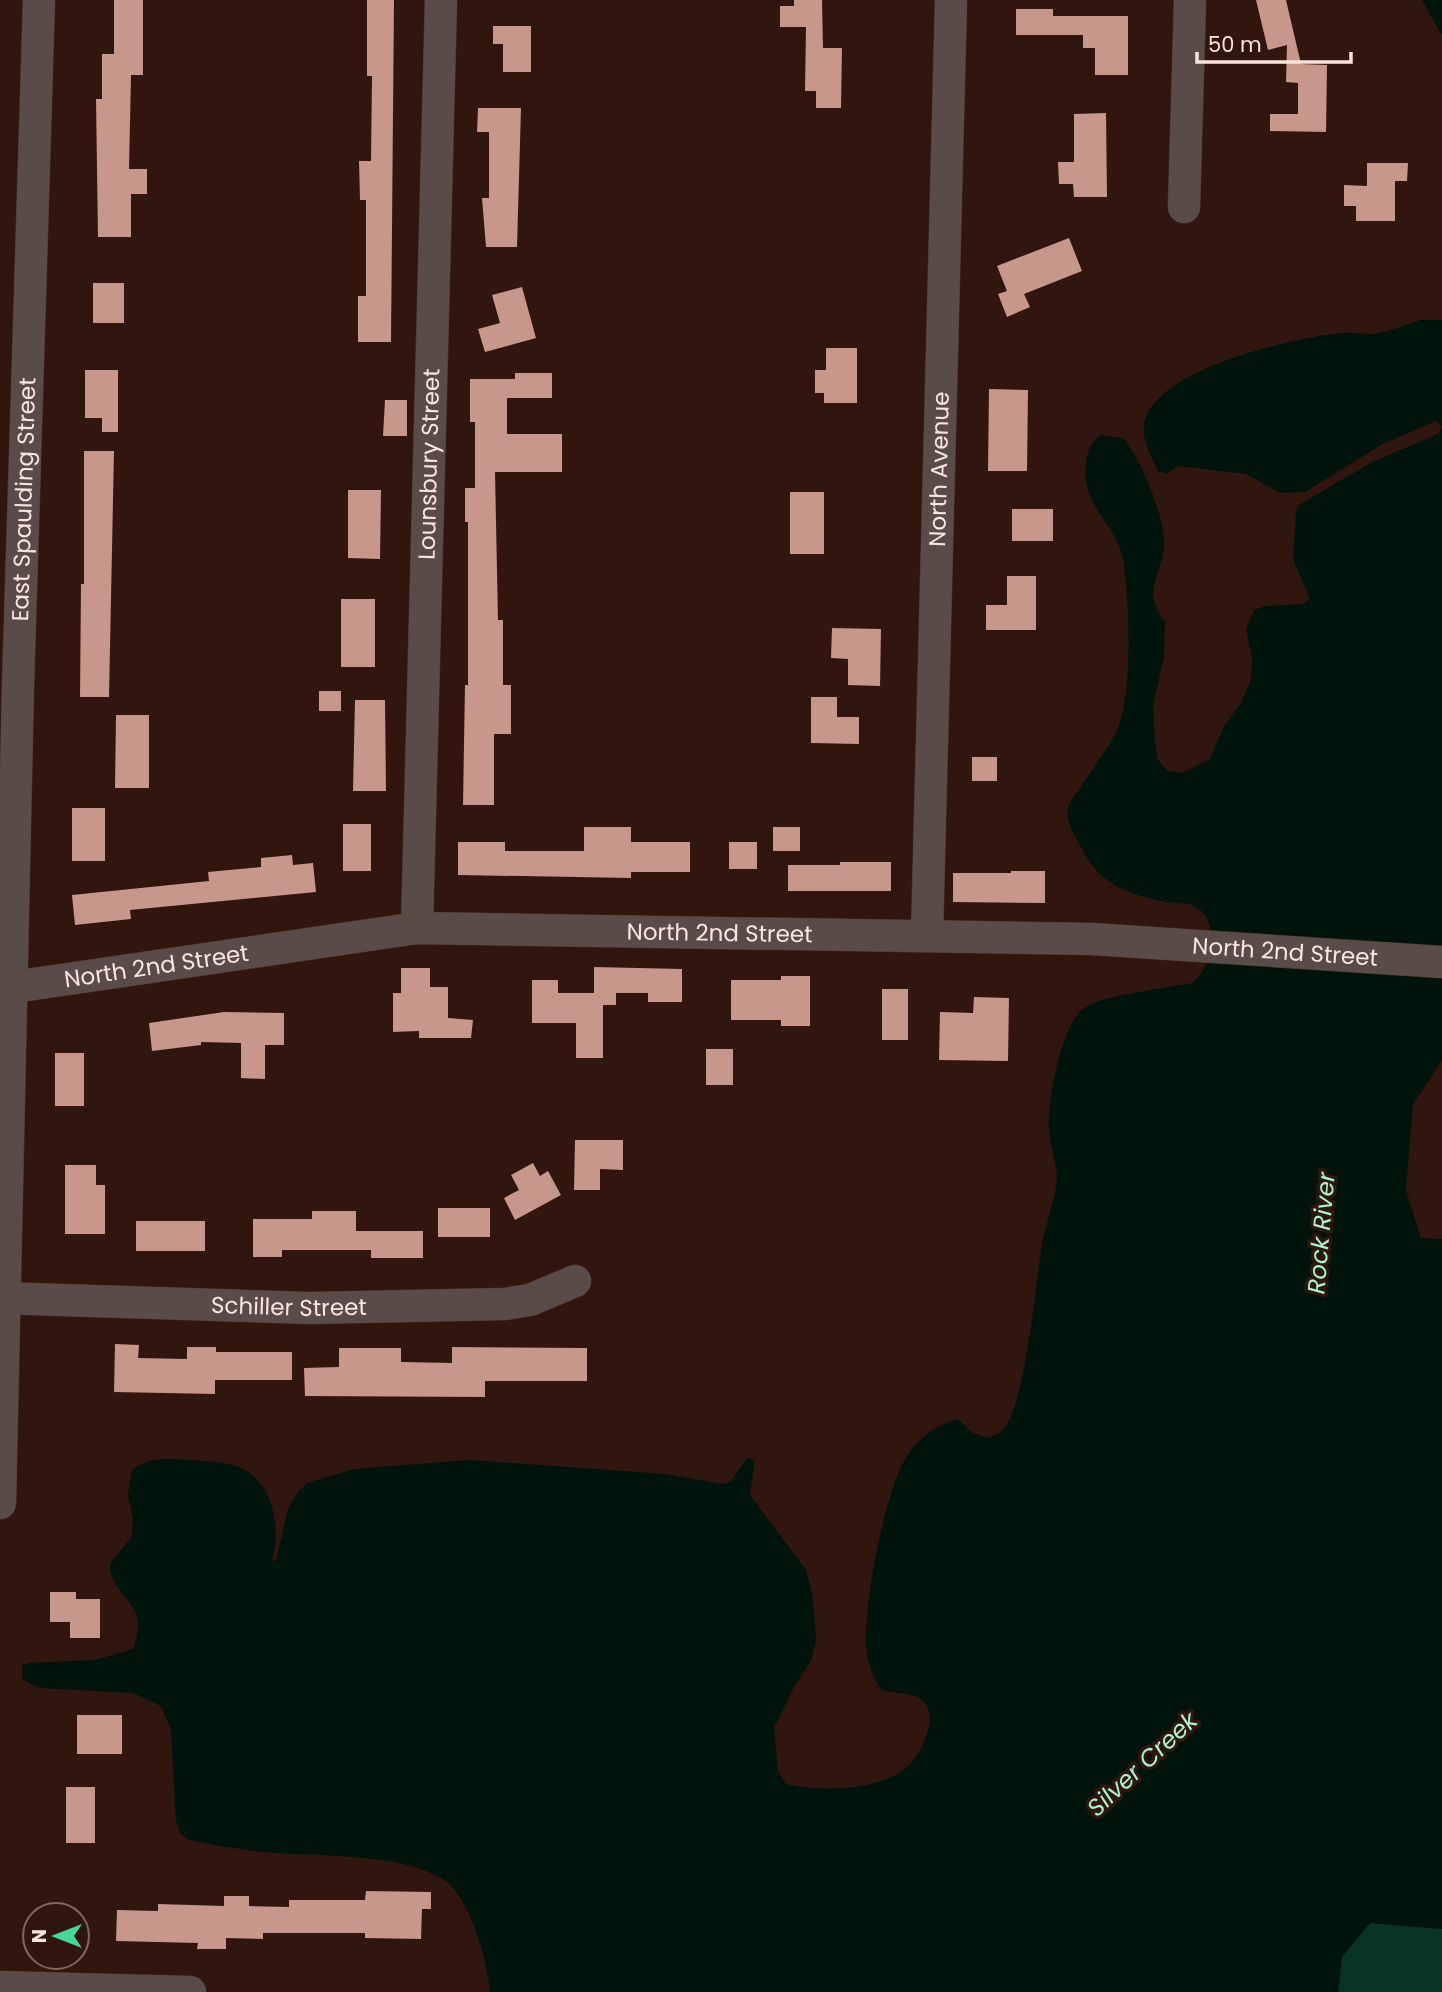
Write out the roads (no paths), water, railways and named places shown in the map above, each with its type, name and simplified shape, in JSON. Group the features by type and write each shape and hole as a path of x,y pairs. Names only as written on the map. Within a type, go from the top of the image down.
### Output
{"street":[{"name":"East Spaulding Street","path":"0,1503 9,686 39,0"},
{"name":"Lounsbury Street","path":"417,928 441,0"},
{"name":"North Avenue","path":"927,936 951,0"},
{"path":"1184,207 1190,0"},
{"name":"North 2nd Street","path":"6,988 417,928 1092,939 1442,962"},
{"name":"Schiller Street","path":"2,1298 310,1308 505,1304 530,1300 575,1281"},
{"path":"0,1987 190,1992"}],"water":[{"path":"1422,0 1442,0 1442,34 1441,34"},
{"path":"1420,320 1442,320 1442,427 1436,421 1381,445 1305,492 1280,493 1246,474 1178,466 1166,474 1158,471 1146,443 1144,425 1153,405 1171,388 1197,373 1228,360 1291,342 1341,333 1373,334"},
{"path":"1442,427 1442,1060 1413,1105 1406,1190 1421,1238 1442,1239 1442,1929 1370,1923 1342,1957 1338,1992 490,1992 475,1929 460,1898 441,1878 423,1870 378,1860 263,1852 189,1840 180,1833 176,1820 171,1730 161,1706 133,1693 39,1688 22,1679 22,1665 28,1663 95,1660 133,1649 137,1620 129,1601 116,1585 110,1564 132,1536 133,1518 128,1496 131,1472 143,1463 172,1459 207,1461 235,1466 252,1475 268,1495 272,1508 276,1534 272,1559 276,1562 288,1508 298,1492 307,1483 354,1469 469,1460 665,1474 724,1484 731,1481 747,1458 755,1460 750,1495 806,1570 813,1596 816,1640 812,1659 794,1687 774,1728 778,1771 786,1784 831,1789 881,1781 906,1768 918,1754 926,1737 930,1722 928,1710 925,1703 915,1696 882,1690 869,1665 866,1636 876,1556 896,1478 914,1446 942,1425 958,1419 973,1433 987,1438 1002,1431 1010,1419 1023,1372 1042,1245 1057,1177 1049,1130 1050,1102 1062,1047 1075,1018 1083,1009 1104,1000 1192,983 1205,966 1211,943 1208,920 1192,905 1169,903 1138,895 1105,878 1088,859 1069,822 1068,806 1115,734 1121,718 1128,675 1124,564 1115,537 1088,491 1085,477 1089,450 1101,435 1123,438 1143,472 1155,500 1162,527 1164,551 1153,590 1157,610 1165,622 1164,657 1153,706 1155,742 1158,760 1168,771 1182,773 1210,759 1224,726 1241,703 1250,682 1252,659 1246,629 1254,610 1266,606 1304,604 1310,599 1293,559 1296,512 1299,505 1372,462 1438,434"}],"water label":[{"name":"Rock River","path":"1321,1233"},
{"name":"Silver Creek","path":"1142,1764"}]}
